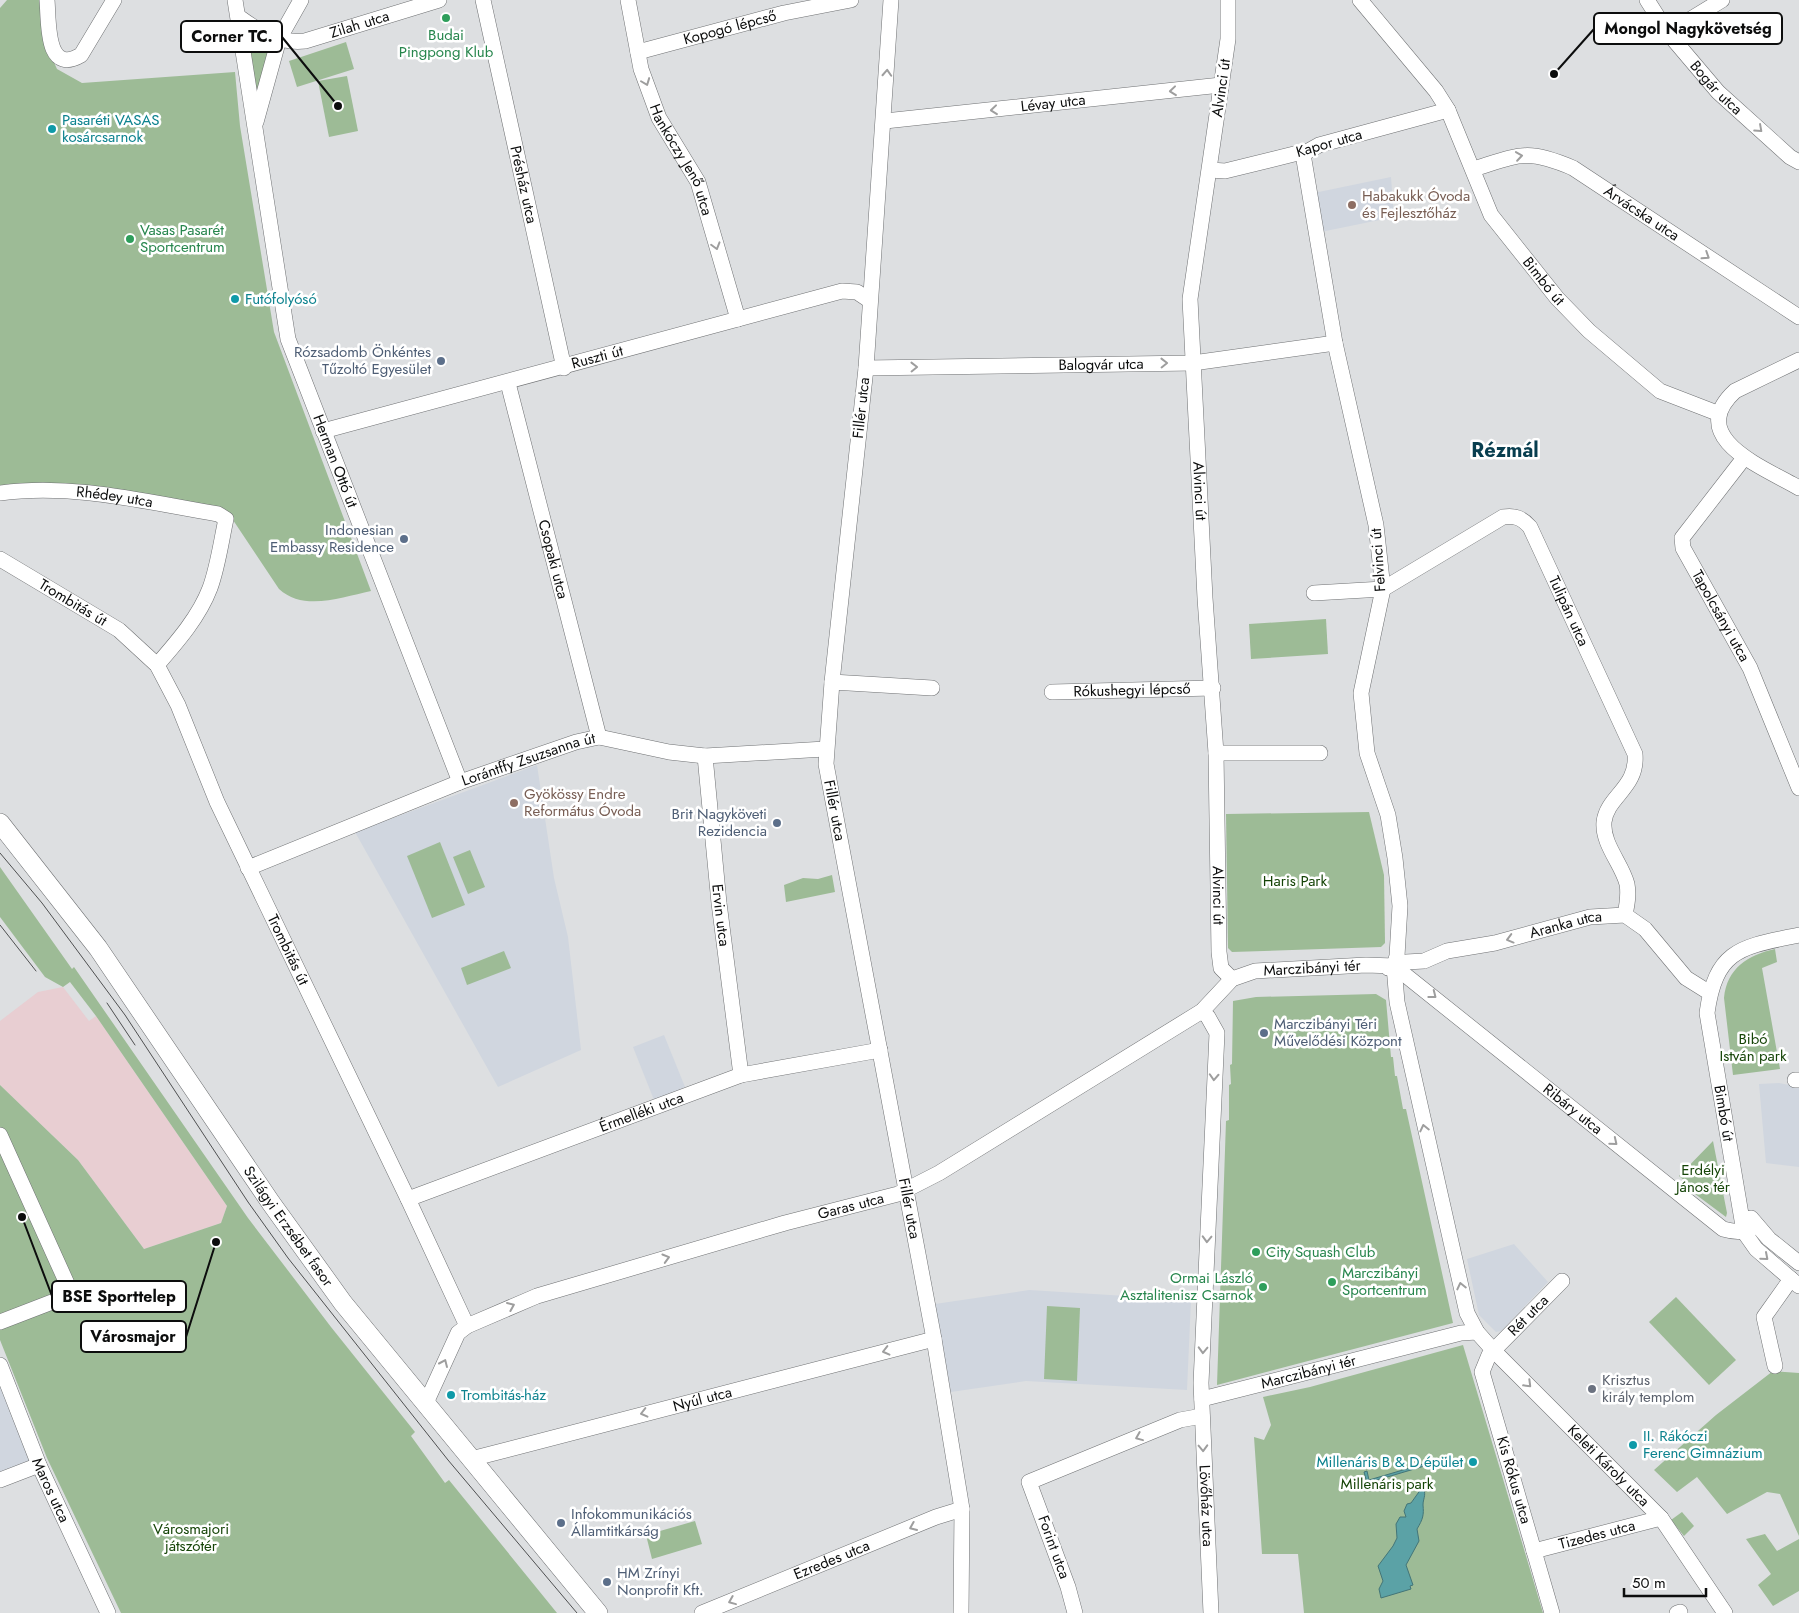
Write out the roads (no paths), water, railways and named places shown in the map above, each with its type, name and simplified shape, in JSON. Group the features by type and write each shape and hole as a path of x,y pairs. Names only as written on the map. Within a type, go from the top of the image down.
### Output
{"main road":[{"name":"Szilágyi Erzsébet fasor","path":"0,823 98,948 266,1195 342,1302 598,1613"}],"street":[{"path":"47,0 50,45 54,53 64,59 72,60 81,55 114,0"},
{"name":"Herman Ottó út","path":"235,0 288,339 460,782"},
{"name":"Herman Ottó út","path":"254,128 279,38 301,0"},
{"name":"Zilah utca","path":"239,17 258,31 288,42 305,42 439,0"},
{"name":"Présház utca","path":"483,0 564,368"},
{"name":"Hankóczy Jenő utca","path":"628,0 641,69 660,118 698,182 738,319"},
{"name":"Kopogó lépcső","path":"638,52 784,13 851,0"},
{"name":"Fillér utca","path":"892,0 869,300 866,368 825,749 826,764 934,1339 962,1509 961,1613"},
{"name":"Alvinci út","path":"1228,0 1228,39 1190,299 1205,598 1213,688 1216,753 1219,952 1221,968 1232,979"},
{"name":"Bimbó út","path":"1360,0 1436,91 1448,110 1491,215 1557,298 1589,331 1660,391 1718,413"},
{"name":"Bogár utca","path":"1647,0 1668,33 1718,92 1790,157 1799,162"},
{"path":"1668,33 1722,0"},
{"name":"Lévay utca","path":"884,121 1221,85"},
{"name":"Kapor utca","path":"1210,170 1226,172 1298,153 1303,154 1318,145 1448,110"},
{"name":"Felvinci út","path":"1303,154 1335,343 1376,525 1383,589 1361,693 1367,753 1388,815 1395,858 1400,906 1397,956 1394,966"},
{"name":"Árvácska utca","path":"1473,169 1520,154 1545,157 1573,168 1799,317"},
{"name":"Ruszti út","path":"323,431 564,368 842,291 857,292 869,300"},
{"name":"Balogvár utca","path":"866,368 1192,363 1335,343"},
{"path":"1799,360 1734,391 1723,403 1718,413 1718,423 1726,439 1744,458 1799,488"},
{"name":"Csopaki utca","path":"508,383 600,737"},
{"name":"Tapolcsányi utca","path":"1744,458 1682,538 1683,548 1750,668 1799,788"},
{"name":"Rhédey utca","path":"0,492 41,491 96,494 218,514 226,519 210,588 197,613 177,642 157,665"},
{"name":"Tulipán utca","path":"1314,593 1383,589 1503,517 1512,516 1523,519 1530,527 1635,754 1636,764 1633,777 1606,814 1604,823 1605,833 1627,883 1628,893 1625,915"},
{"name":"Trombitás út","path":"0,559 119,630 157,665 178,705 217,802 467,1326"},
{"path":"832,682 932,688"},
{"name":"Rókushegyi lépcső","path":"1052,692 1213,688"},
{"name":"Lorántffy Zsuzsanna út","path":"248,868 460,782 576,742 600,737 670,752 705,756 825,749"},
{"path":"1216,753 1320,752"},
{"name":"Ervin utca","path":"705,756 719,903 741,1075"},
{"path":"1625,915 1645,929 1686,978 1710,993"},
{"name":"Aranka utca","path":"1394,966 1406,962 1424,961 1447,952 1495,943 1590,917 1625,915"},
{"name":"Bimbó út","path":"1795,1283 1756,1249 1738,1199 1707,1013 1710,993 1720,968 1742,948 1799,935"},
{"path":"1394,966 1397,1002 1421,1114 1467,1312 1477,1332"},
{"name":"Marczibányi tér","path":"1232,979 1366,974 1394,966"},
{"name":"Ribáry utca","path":"1394,966 1723,1229 1750,1229"},
{"path":"1202,1399 1217,1033 1208,1017 1202,1011 1232,979"},
{"name":"Garas utca","path":"467,1326 537,1296 906,1190 938,1173 1202,1011"},
{"name":"Érmelléki utca","path":"408,1199 741,1075 880,1050"},
{"path":"0,1135 69,1288 65,1297 0,1322"},
{"name":"Bimbó út","path":"1750,1229 1799,1263"},
{"name":"Rét utca","path":"1493,1350 1562,1281"},
{"path":"1775,1366 1764,1317 1795,1283"},
{"path":"426,1403 458,1333 467,1326"},
{"name":"Marczibányi tér","path":"1202,1399 1461,1333 1477,1332"},
{"name":"Keleti Károly utca","path":"1477,1332 1661,1518 1725,1613"},
{"name":"Nyúl utca","path":"471,1460 934,1339"},
{"name":"Kis Rókus utca","path":"1493,1350 1484,1364 1482,1372 1552,1613"},
{"name":"Maros utca","path":"0,1365 39,1465 108,1613"},
{"name":"Lövőház utca","path":"1202,1399 1211,1613"},
{"name":"Forint utca","path":"1075,1613 1068,1587 1029,1482 1180,1420 1202,1416"},
{"path":"0,1480 39,1465"},
{"name":"Ezredes utca","path":"702,1613 810,1571 936,1517 962,1509"},
{"name":"Tizedes utca","path":"1534,1551 1661,1518"}],"water":[{"path":"1447,1457 1448,1459 1367,1483 1364,1472 1367,1471 1369,1480"},
{"path":"1421,1489 1424,1489 1425,1494 1423,1517 1417,1529 1419,1541 1406,1565 1413,1585 1410,1586 1411,1589 1381,1598 1379,1589 1383,1581 1378,1566 1397,1538 1396,1524 1400,1517 1406,1517 1404,1511 1407,1504 1411,1503"}],"tram line":[{"path":"0,853 42,903 125,1015 248,1202 288,1258 448,1460 577,1613"},
{"path":"0,925 36,971"},
{"path":"107,1003 135,1045"}],"place":[{"name":"Budai Pingpong Klub","path":"446,18"},
{"name":"Mongol Nagykövetség","path":"1554,74"},
{"name":"Corner TC.","path":"338,106"},
{"name":"Pasaréti VASAS kosárcsarnok","path":"52,129"},
{"name":"Habakukk Óvoda és Fejlesztőház","path":"1352,205"},
{"name":"Vasas Pasarét Sportcentrum","path":"130,239"},
{"name":"Futófolyósó","path":"235,299"},
{"name":"Rózsadomb Önkéntes Tűzoltó Egyesület","path":"441,361"},
{"name":"Indonesian Embassy Residence","path":"404,539"},
{"name":"Gyökössy Endre Református Óvoda","path":"514,803"},
{"name":"Brit Nagyköveti Rezidencia","path":"777,823"},
{"name":"Marczibányi Téri Művelődési Központ","path":"1264,1033"},
{"name":"BSE Sporttelep","path":"22,1217"},
{"name":"Városmajor","path":"216,1242"},
{"name":"City Squash Club","path":"1256,1252"},
{"name":"Marczibányi Sportcentrum","path":"1332,1282"},
{"name":"Ormai László Asztalitenisz Csarnok","path":"1263,1287"},
{"name":"Krisztus király templom","path":"1592,1389"},
{"name":"Trombitás-ház","path":"451,1395"},
{"name":"II. Rákóczi Ferenc Gimnázium","path":"1633,1445"},
{"name":"Millenáris B & D épület","path":"1473,1462"},
{"name":"Infokommunikációs Államtitkárság","path":"561,1523"},
{"name":"HM Zrínyi Nonprofit Kft.","path":"607,1582"}],"district":[{"name":"Rézmál","path":"1505,450"}],"park label":[{"name":"Haris Park","path":"1295,881"},
{"name":"Bibó István park","path":"1753,1048"},
{"name":"Erdélyi János tér","path":"1703,1178"},
{"name":"Millenáris park","path":"1387,1484"},
{"name":"Városmajori játszótér","path":"191,1538"}]}
